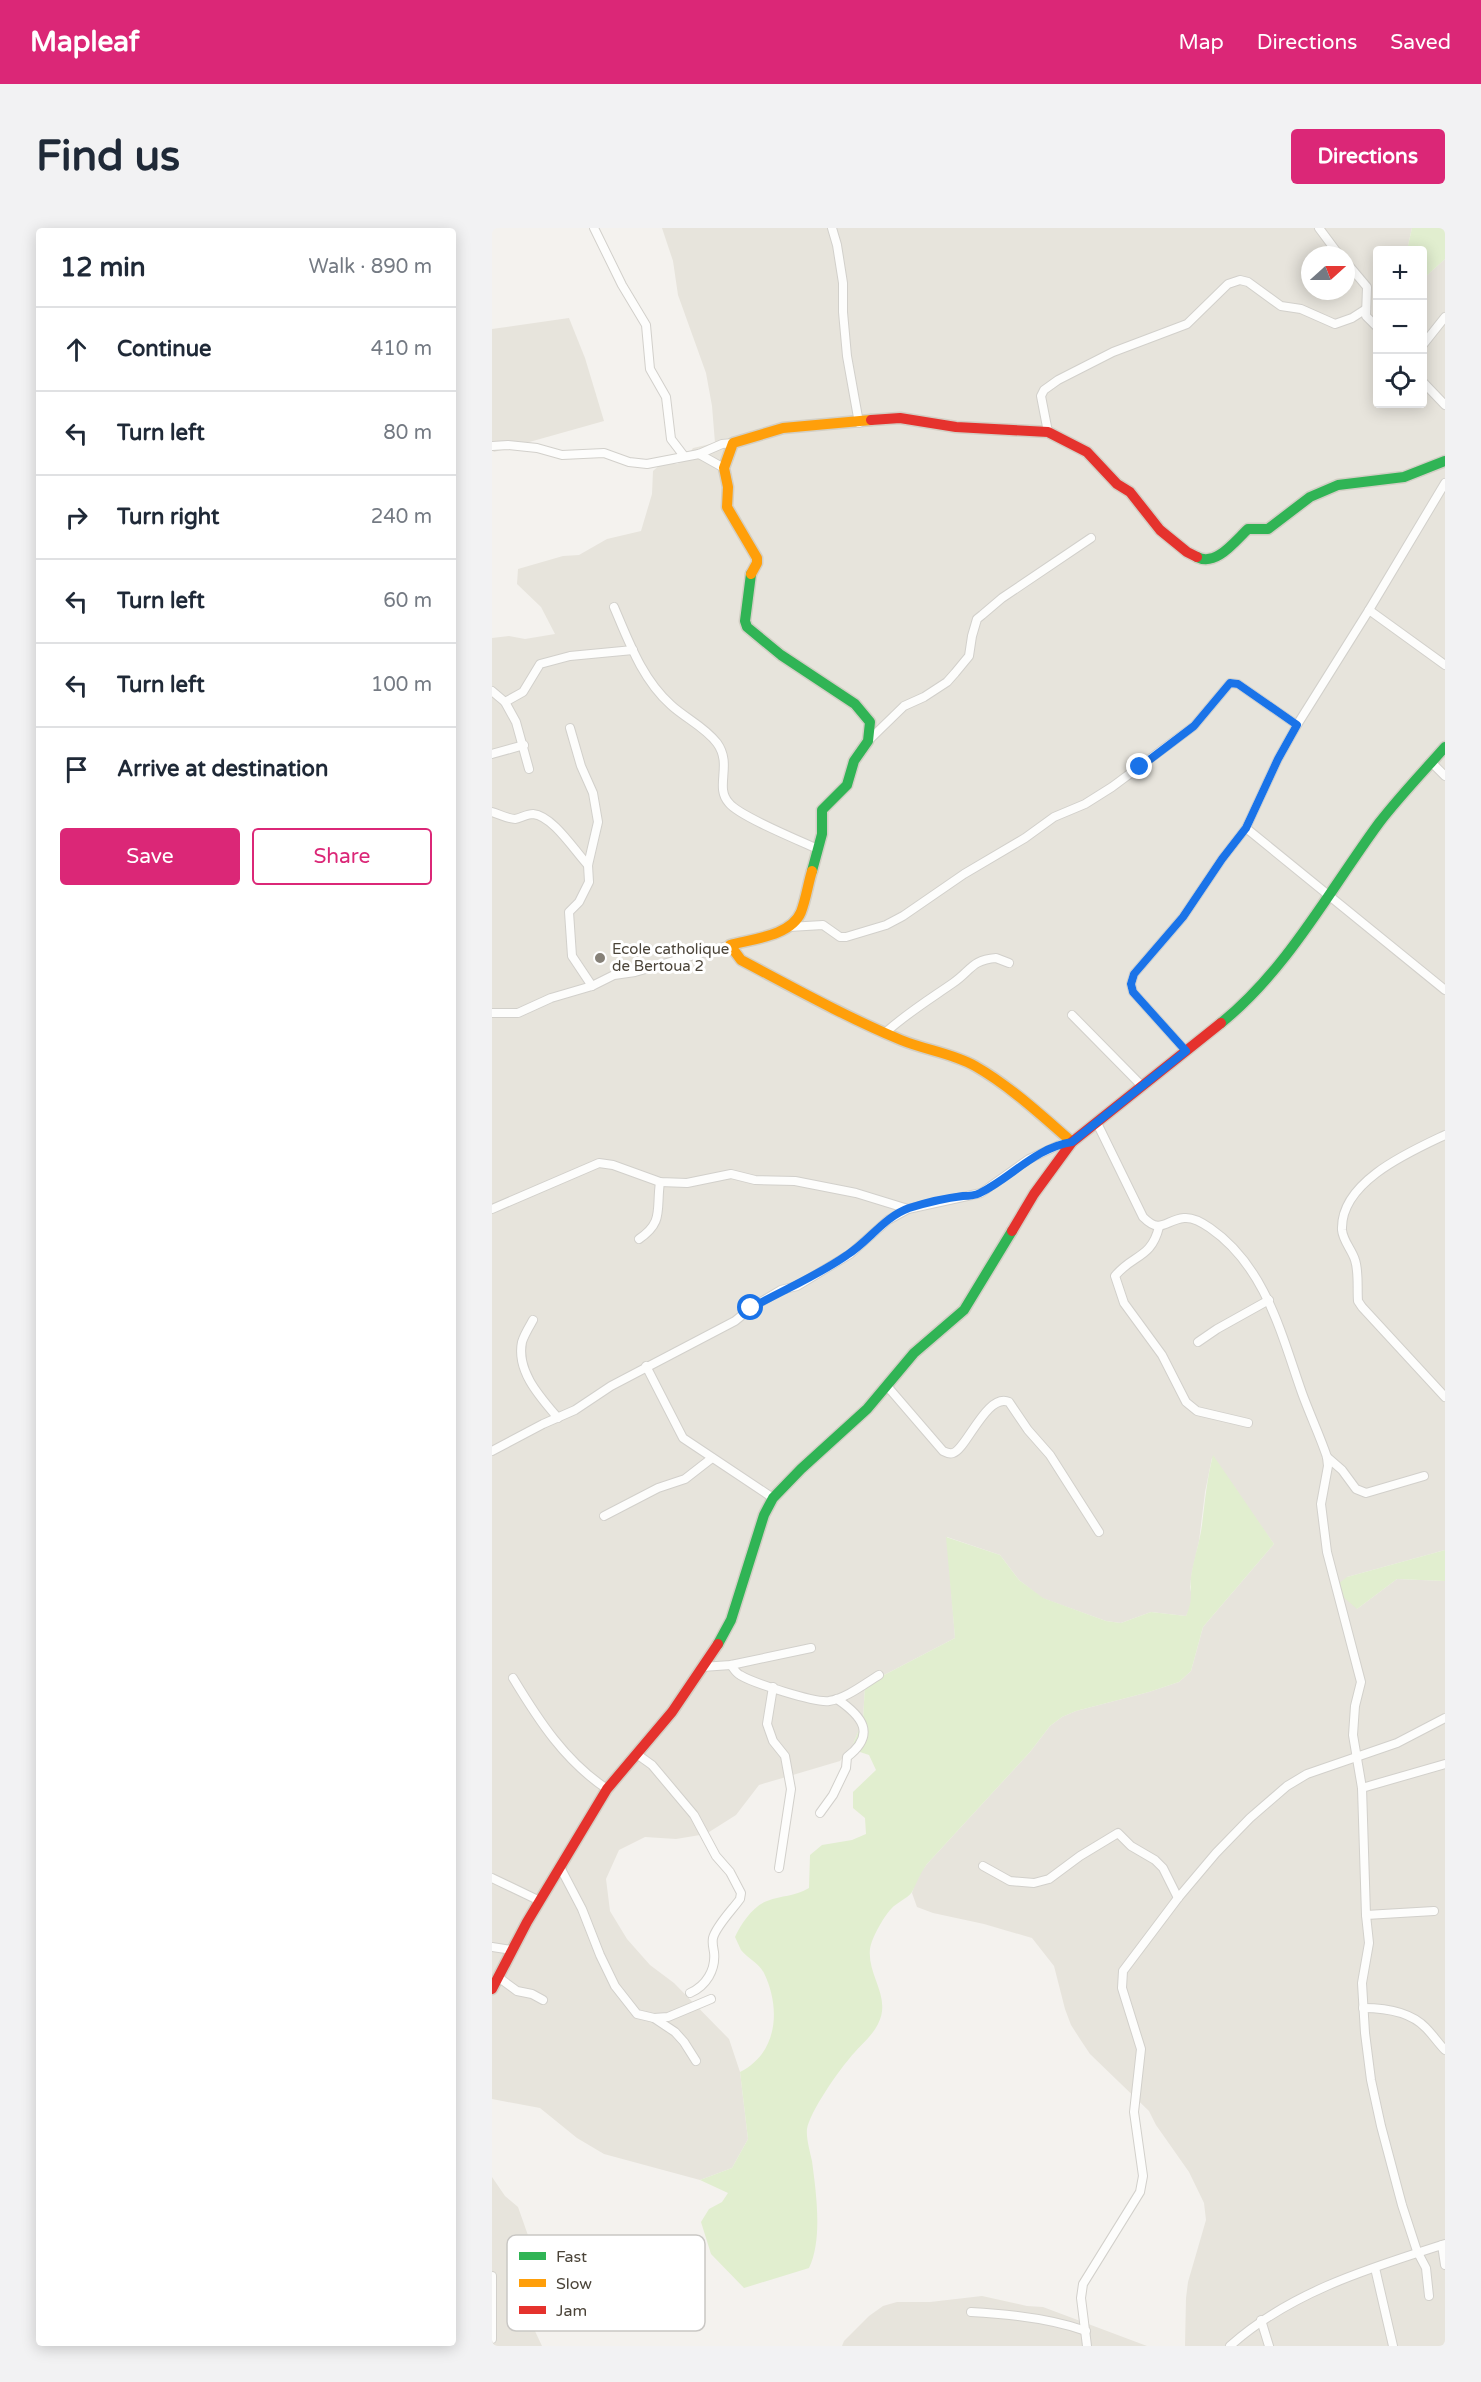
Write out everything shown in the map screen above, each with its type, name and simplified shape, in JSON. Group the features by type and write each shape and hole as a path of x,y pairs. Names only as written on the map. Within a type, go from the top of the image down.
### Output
{"street":[{"path":"594,228 622,285 646,325 650,369 666,397 671,439 684,456"},
{"path":"832,228 843,283 847,356 859,423"},
{"path":"1319,228 1332,246"},
{"path":"1355,273 1367,287 1367,319 1373,324"},
{"path":"1048,432 1041,396 1044,390 1058,380 1113,352 1187,324 1228,284 1240,280 1248,282 1281,306 1301,309 1335,324 1343,323 1366,309"},
{"path":"1427,340 1445,317"},
{"path":"1427,386 1445,405"},
{"path":"492,446 537,448 562,455 604,453 628,462 647,464 699,454 722,444 733,443 783,428 905,418 956,427 1048,432 1087,452 1117,483 1130,492 1161,530 1187,552 1204,561 1214,559 1244,530 1268,529 1318,492 1338,485 1404,477 1445,461"},
{"path":"733,443 724,468 728,487 727,507 757,558 757,563 749,578 749,600 745,621 747,627 781,655 855,704 867,715 870,722 868,741"},
{"path":"699,454 724,468"},
{"path":"1186,1051 1133,992 1131,984 1134,974 1183,917 1246,828 1278,759 1297,725 1445,483"},
{"path":"788,927 801,912 822,834 822,810 843,791 854,761 868,741 904,706 924,697 947,682 969,656 972,636 978,619 982,615 1011,592 1091,538"},
{"path":"614,607 633,650 654,688 672,707 717,742 726,765 722,788 729,804 818,849"},
{"path":"1369,610 1445,665"},
{"path":"505,702 523,692 540,664 570,656 633,650"},
{"path":"492,1013 518,1013 551,998 592,986 614,975 635,972 773,934 788,927 823,925 840,937 846,937 886,925 964,874 1025,838 1054,817 1085,804 1112,787 1194,726 1230,683 1238,684 1297,725"},
{"path":"492,691 505,702 516,722 530,769"},
{"path":"570,728 581,766 593,793 598,822 588,865 589,882 579,902 568,912 572,956 592,986"},
{"path":"492,754 524,745"},
{"path":"492,1989 540,1901 607,1789 672,1712 731,1620 764,1515 773,1498 801,1469 867,1409 914,1353 964,1310 1034,1194 1072,1142 1233,1012 1260,986 1289,950 1381,821 1445,747"},
{"path":"1431,762 1445,776"},
{"path":"492,812 513,819 531,814 545,817 555,825 588,865"},
{"path":"1246,828 1445,990"},
{"path":"730,945 741,960 852,1018 911,1044 953,1056 974,1066 1032,1106 1072,1142"},
{"path":"885,1033 921,1003 961,978 971,965 996,958 1009,963"},
{"path":"1072,1015 1142,1086"},
{"path":"1097,1123 1143,1217 1159,1227 1185,1218 1195,1220 1210,1228 1233,1250 1262,1286 1327,1457 1328,1466 1322,1504 1327,1552 1361,1682 1355,1706 1353,1734 1362,1788 1369,1943 1362,1983 1371,2080 1402,2205 1425,2268 1429,2296"},
{"path":"1445,1135 1383,1166 1356,1193 1345,1211 1342,1231 1355,1259 1358,1301 1445,1397"},
{"path":"492,1451 575,1410 646,1366 735,1321 751,1308 781,1290 797,1286 850,1254 888,1221 908,1209 981,1193 1029,1159 1059,1144 1072,1142"},
{"path":"492,1209 599,1163 613,1165 660,1182 687,1183 731,1173 755,1180 795,1181 856,1193 908,1209"},
{"path":"639,1239 650,1232 656,1223 660,1182"},
{"path":"1159,1227 1149,1250 1121,1269 1115,1276 1124,1303 1162,1356 1186,1402 1197,1411 1248,1423"},
{"path":"1198,1342 1269,1300"},
{"path":"533,1320 522,1340 521,1354 526,1372 537,1394 558,1418"},
{"path":"646,1366 683,1438 773,1498"},
{"path":"887,1386 944,1452 949,1454 955,1453 961,1447 971,1430 997,1401 1004,1399 1009,1402 1028,1430 1050,1455 1099,1532"},
{"path":"1327,1457 1342,1470 1356,1489 1366,1493 1424,1476"},
{"path":"604,1516 658,1488 685,1479 712,1458"},
{"path":"702,1667 731,1665 811,1648"},
{"path":"731,1665 737,1674 758,1684 802,1698 826,1701 837,1699 879,1675"},
{"path":"513,1678 539,1722 564,1752 585,1774 607,1789"},
{"path":"773,1687 767,1724 773,1741 785,1756 791,1789 779,1868"},
{"path":"820,1813 835,1792 846,1768 847,1757 859,1747 862,1738 863,1727 858,1715 851,1707 837,1699"},
{"path":"1087,2346 1081,2298 1083,2284 1140,2192 1143,2176 1134,2112 1141,2049 1122,1988 1123,1971 1178,1898 1223,1846 1287,1786 1307,1774 1397,1743 1445,1718"},
{"path":"638,1755 652,1765 694,1815 716,1856 729,1872 741,1893 740,1899 712,1940 714,1959 712,1972 704,1984 690,1993"},
{"path":"1362,1788 1445,1764"},
{"path":"983,1866 1010,1881 1034,1883 1049,1879 1080,1856 1118,1833 1131,1846 1155,1860 1162,1868 1178,1898"},
{"path":"560,1867 582,1909 615,1986 637,2014 654,2018 668,2017 711,1999"},
{"path":"492,1878 540,1901"},
{"path":"1366,1916 1434,1911"},
{"path":"492,1947 512,1950"},
{"path":"498,1977 517,1991 532,1994 543,2000"},
{"path":"1363,2008 1385,2008 1402,2014 1424,2026 1445,2050"},
{"path":"654,2018 675,2032 696,2061"},
{"path":"1230,2346 1261,2320 1288,2304 1418,2251 1444,2244 1445,2265"},
{"path":"1376,2268 1393,2346"},
{"path":"492,2276 492,2339"},
{"path":"971,2312 1009,2314 1070,2325 1086,2331"},
{"path":"1261,2320 1269,2346"}],"shaded area":[{"path":"662,228 1412,228 1408,246 1373,246 1373,408 1427,408 1427,275 1445,259 1445,1550 1347,1577 1357,1609 1397,1579 1445,1581 1445,2346 1185,2346 1188,2282 1206,2220 1204,2203 1189,2172 1156,2125 1149,2111 1090,2054 1071,2025 1054,1966 1032,1938 917,1907 912,1893 917,1877 927,1864 1030,1752 1050,1726 1076,1711 1179,1682 1191,1671 1203,1627 1274,1544 1212,1458 1190,1587 1193,1602 1186,1616 1151,1612 1121,1623 1106,1621 1042,1598 1019,1580 1000,1555 947,1537 955,1638 865,1685 863,1720 851,1749 840,1761 759,1785 736,1815 706,1834 676,1839 645,1837 619,1850 606,1879 610,1911 627,1939 650,1965 674,1983 729,2039 740,2072 748,2139 732,2168 700,2180 604,2154 577,2138 540,2108 492,2099 492,638 509,636 525,639 555,634 541,607 517,584 518,569 563,556 579,555 607,539 641,531 652,494 653,471 662,463 677,464 684,461 693,448 715,443 706,373 678,295 673,261"},
{"path":"569,318 585,358 604,421 494,452 492,450 492,329"},
{"path":"492,2177 505,2196 518,2207 528,2235 507,2235 507,2331 535,2331 542,2346 492,2346"},
{"path":"982,2296 1027,2306 1043,2307 1147,2346 842,2346 844,2341 869,2316 883,2306 897,2302 930,2302"}],"green space":[{"path":"1412,228 1445,228 1445,259 1427,275 1427,246 1408,246"},
{"path":"1213,1455 1274,1544 1203,1627 1191,1671 1179,1682 1076,1711 1050,1726 1030,1752 927,1864 912,1892 893,1907 885,1917 875,1933 870,1949 872,1968 881,1996 882,2014 872,2034 831,2083 818,2103 807,2129 817,2215 816,2243 809,2268 744,2288 711,2254 701,2222 709,2209 722,2202 728,2193 700,2180 732,2168 748,2139 740,2072 753,2064 762,2053 769,2042 773,2028 773,2001 764,1973 741,1950 735,1937 748,1916 762,1903 809,1888 810,1855 822,1845 852,1840 866,1834 865,1818 853,1808 853,1792 876,1770 869,1755 851,1749 863,1720 865,1685 955,1638 946,1537 1000,1555 1019,1580 1043,1598 1106,1621 1121,1623 1151,1612 1186,1616 1191,1598 1193,1565"},
{"path":"1445,1550 1445,1581 1397,1579 1357,1609 1333,1588 1347,1577"}],"traffic: fast":[{"path":"1197,557 1211,559 1218,556 1248,529 1268,529 1310,497 1338,485 1404,477 1445,461"},
{"path":"751,574 745,621 747,627 781,655 855,704 870,722 868,741 854,761 847,785 822,810 822,834 812,871"},
{"path":"1221,1023 1245,1002 1287,954 1379,823 1445,747"},
{"path":"718,1644 731,1620 764,1515 773,1498 801,1469 867,1409 914,1353 964,1310 1012,1231"}],"traffic: slow":[{"path":"751,574 757,558 727,507 728,487 724,468 733,443 783,428 871,420"},
{"path":"812,871 803,907 796,920 770,935 730,945 741,960 881,1031 975,1066 1013,1092 1072,1142"}],"traffic: jam":[{"path":"871,420 900,418 956,427 1048,432 1087,452 1117,484 1130,492 1160,530 1187,552 1197,557"},
{"path":"1012,1231 1034,1194 1072,1142 1221,1023"},
{"path":"492,1989 527,1922 607,1789 672,1712 718,1644"}],"place":[{"name":"Ecole catholique de Bertoua 2","path":"600,958"}],"route":[{"path":"751,1308 781,1290 797,1286 836,1263 888,1221 908,1209 981,1193 1029,1159 1059,1144 1072,1142 1186,1051 1133,992 1131,984 1134,974 1183,917 1246,828 1278,759 1297,725 1233,682 1227,685 1194,726 1140,767"}]}
